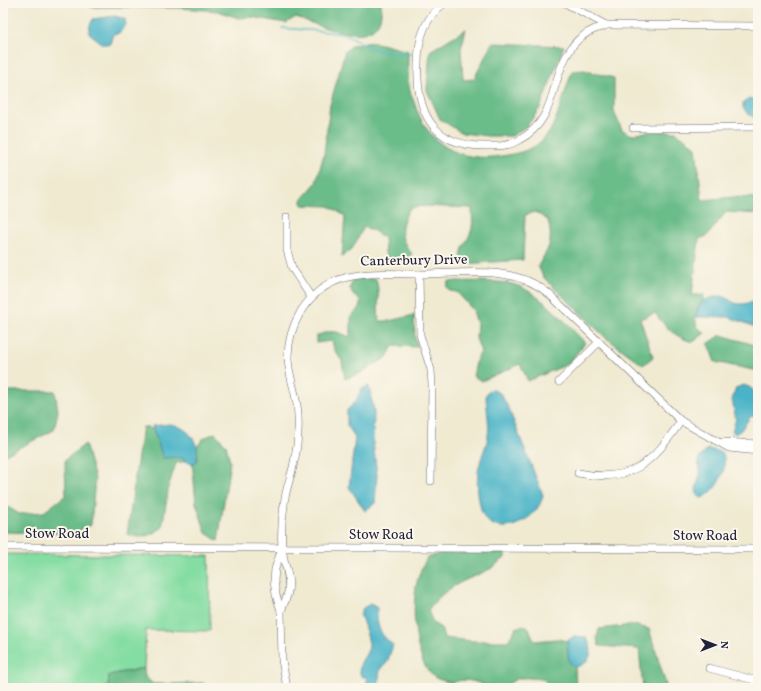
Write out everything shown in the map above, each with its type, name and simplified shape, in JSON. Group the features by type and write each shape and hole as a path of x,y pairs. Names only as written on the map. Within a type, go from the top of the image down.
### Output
{"street":[{"path":"445,3 431,17 424,27 420,39 417,86 419,97 426,115 440,132 451,140 477,146 511,144 528,135 539,124 550,107 562,66 570,49 583,36 606,25 758,26"},
{"path":"565,3 606,25"},
{"path":"633,128 758,127"},
{"path":"287,217 287,250 292,268 311,297"},
{"name":"Canterbury Drive","path":"281,611 288,593 289,576 282,548 284,504 294,465 298,433 298,405 289,368 288,348 294,324 311,297 337,280 354,275 374,273 483,273 507,275 524,279 544,289 681,421 721,442 756,448"},
{"path":"419,274 420,336 430,370 432,385 431,481"},
{"path":"559,382 599,342"},
{"path":"578,473 606,477 633,470 654,456 681,421"},
{"name":"Stow Road","path":"3,547 758,549"},
{"name":"Canterbury Drive","path":"282,548 275,568 274,581 276,595 281,611 282,660 287,688"},
{"path":"709,668 758,681"}],"green space":[{"path":"86,3 381,3 380,19 373,29 363,33 350,33 336,31 296,17 286,23 251,17 238,18 218,11 182,8 91,7 85,5"},
{"path":"466,29 461,49 463,80 474,79 492,43 564,46 540,108 527,126 512,136 488,136 462,133 440,119 427,90 430,51"},
{"path":"373,42 408,51 409,87 420,117 427,129 436,139 446,147 458,153 486,157 502,156 527,150 537,144 547,135 554,123 572,71 584,70 614,78 614,112 622,130 632,135 650,131 676,132 696,147 702,200 734,197 758,198 758,214 726,212 707,236 699,239 692,295 704,295 703,303 699,304 695,317 697,327 705,333 693,342 676,335 655,313 640,319 653,357 643,365 605,337 544,278 538,266 548,249 550,234 548,220 535,212 525,215 523,260 463,264 461,254 471,233 472,208 423,206 410,208 406,214 402,226 402,237 407,248 412,254 401,265 386,262 384,238 373,230 364,227 352,249 342,257 345,216 329,206 302,205 302,199 316,183 324,154 330,105 345,51 353,45"},
{"path":"365,278 376,279 378,289 379,321 389,321 414,315 415,338 418,347 393,346 387,357 363,372 345,379 342,361 334,349 332,341 316,343 316,336 333,332 349,337 351,332 351,316 359,308 361,300 354,296 350,288 353,280"},
{"path":"448,282 499,282 521,287 552,309 585,343 568,364 528,381 520,364 482,381 473,376 477,358 481,352 476,338 477,324 473,310 457,292 450,291 447,288"},
{"path":"721,335 758,346 758,371 715,362 708,344"},
{"path":"3,391 55,391 58,411 54,430 3,456"},
{"path":"143,427 153,429 163,458 191,454 204,438 215,433 226,445 230,462 218,541 206,533 196,503 192,460 176,463 169,485 162,528 141,537 127,534"},
{"path":"85,444 95,479 91,525 71,534 3,532 3,504 19,514 44,512 66,495 65,460"},
{"path":"441,553 505,553 505,558 490,569 456,585 441,595 428,610 433,623 441,628 444,638 472,641 508,641 516,628 523,625 529,628 534,641 557,639 567,641 569,662 575,667 576,688 547,688 547,683 543,679 521,678 514,680 503,687 496,688 464,680 452,683 432,675 426,668 421,658 416,633 414,608 416,587 422,568 427,558"},
{"path":"3,554 209,556 210,631 146,630 144,668 109,675 108,688 3,688"},
{"path":"633,625 649,629 667,688 643,688 639,649 599,646 597,638 599,629"},
{"path":"144,668 145,677 153,684 204,683 205,688 108,688 109,675"}],"water":[{"path":"115,16 125,19 126,25 119,33 113,34 110,44 103,44 89,33 90,25 93,19"},
{"path":"749,99 758,99 758,119 748,114 743,108 743,103"},
{"path":"721,296 738,304 758,302 758,328 729,317 695,317 699,307 704,301"},
{"path":"743,385 752,389 755,393 758,417 751,416 741,430 735,434 732,431 736,419 732,400 736,388"},
{"path":"369,386 374,412 373,442 377,475 375,503 365,511 349,487 355,437 347,425 347,410 356,401 361,389"},
{"path":"492,389 501,394 508,407 543,495 539,505 532,514 523,521 512,526 502,527 492,524 485,517 480,505 477,478 488,436 486,394"},
{"path":"169,424 182,428 192,437 197,449 196,463 189,463 181,457 163,458 152,426"},
{"path":"708,449 722,452 724,458 723,472 716,486 711,492 701,498 698,496 696,490 700,475 698,459"},
{"path":"370,604 377,607 379,629 384,637 393,645 387,663 380,669 378,688 367,688 367,678 361,676 360,671 361,664 368,651 369,644 360,614 363,608"},
{"path":"574,636 585,637 591,651 585,663 575,667 569,662 567,641"}],"waterway":[{"path":"282,28 338,33 350,36 376,50 411,54"}]}
